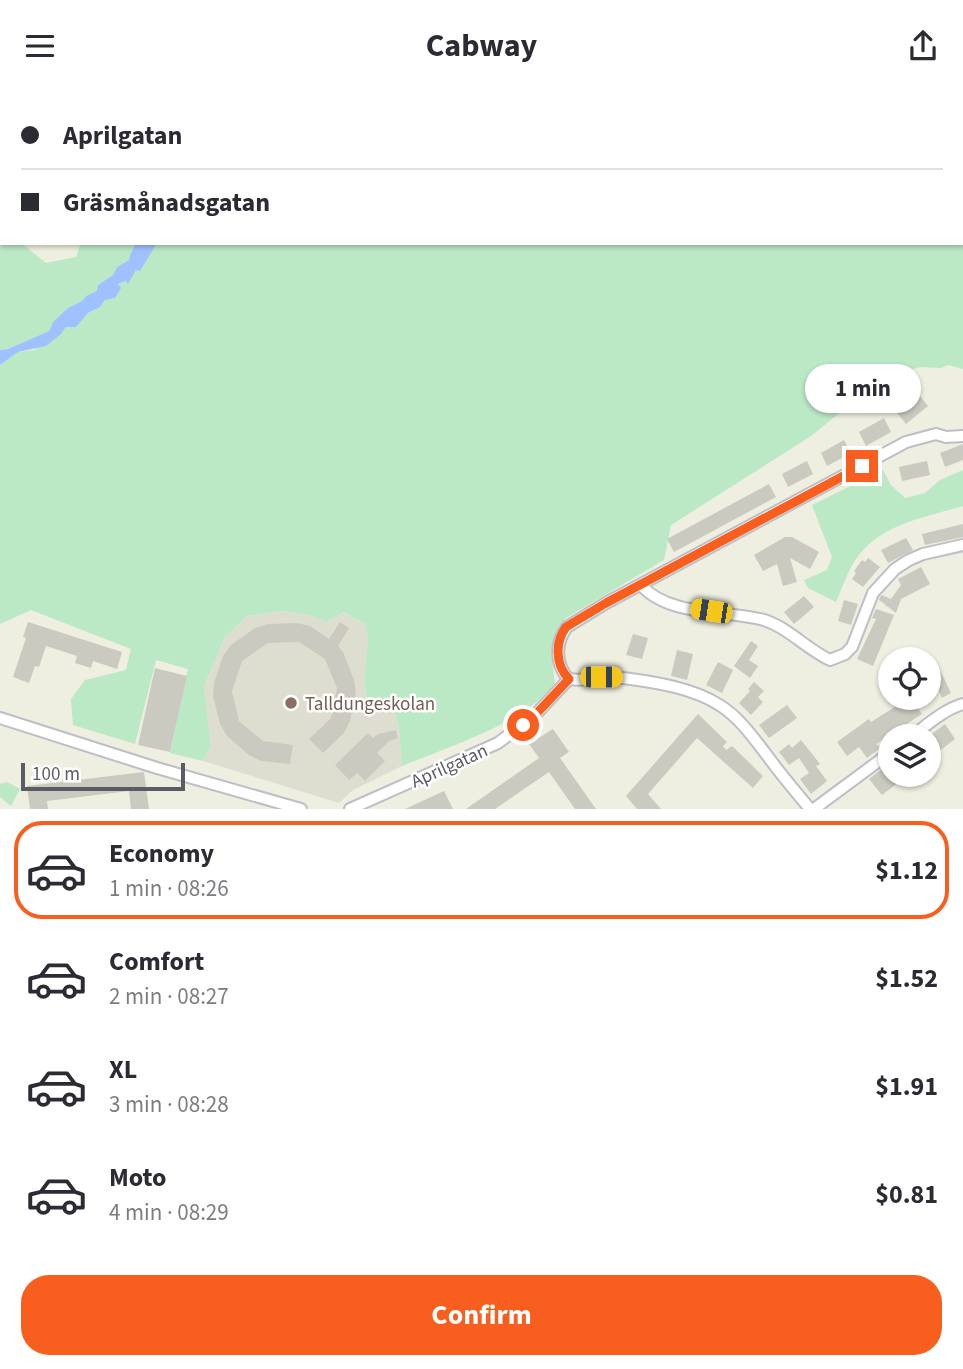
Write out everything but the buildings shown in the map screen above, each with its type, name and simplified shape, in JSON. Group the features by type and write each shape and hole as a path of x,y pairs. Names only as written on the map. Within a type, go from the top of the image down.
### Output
{"street":[{"path":"878,761 812,809 744,726 714,702 690,692 638,680 615,677 569,679 561,669 558,650 562,632 566,627 641,585 906,442 936,434 946,437 963,436"},
{"path":"641,585 658,599 676,606 761,619 777,625 830,660 845,654 852,647 873,593 895,569 909,559 923,554 963,545"},
{"name":"Aprilgatan","path":"351,809 498,743 536,714 569,679"},
{"path":"929,724 963,704"},
{"path":"0,718 144,765 301,809"}],"shaded area":[{"name":"Talldungeskolan","path":"282,611 309,615 326,622 342,612 364,623 368,637 364,682 367,699 395,714 402,766 353,790 339,803 203,761 211,746 204,686 225,637 247,616"}],"green space":[{"path":"0,245 24,245 46,263 76,257 80,245 135,245 129,260 98,285 98,291 68,308 53,322 49,331 0,350"},
{"path":"156,245 963,245 963,369 948,365 941,368 920,367 903,372 843,410 811,436 671,525 664,560 566,618 560,626 552,650 555,685 541,699 484,733 402,766 395,714 367,699 364,682 368,637 364,623 343,612 326,622 309,615 282,611 247,616 225,637 204,686 211,746 203,761 170,753 188,669 156,660 135,744 73,725 71,699 85,680 126,670 131,649 31,610 0,624 0,365 18,352 34,350 61,334 66,327 76,327 88,313 100,307 118,284 127,281 136,270 140,270"},
{"path":"883,470 891,485 905,498 925,493 940,480 963,470 963,506 910,521 874,540 855,561 836,602 808,588 804,580 827,570 832,557 812,505"},
{"path":"7,782 20,789 11,806 0,797 0,784"}],"water":[{"path":"135,245 156,245 140,271 136,270 128,284 126,281 118,284 121,288 115,298 105,300 76,327 66,327 46,346 18,352 0,365 0,350 49,331 53,322 68,308 97,291 98,285 129,260"}],"place":[{"name":"Talldungeskolan","path":"291,703"}],"route":[{"path":"523,725 569,679 561,669 558,650 562,632 566,627 862,466"}]}
